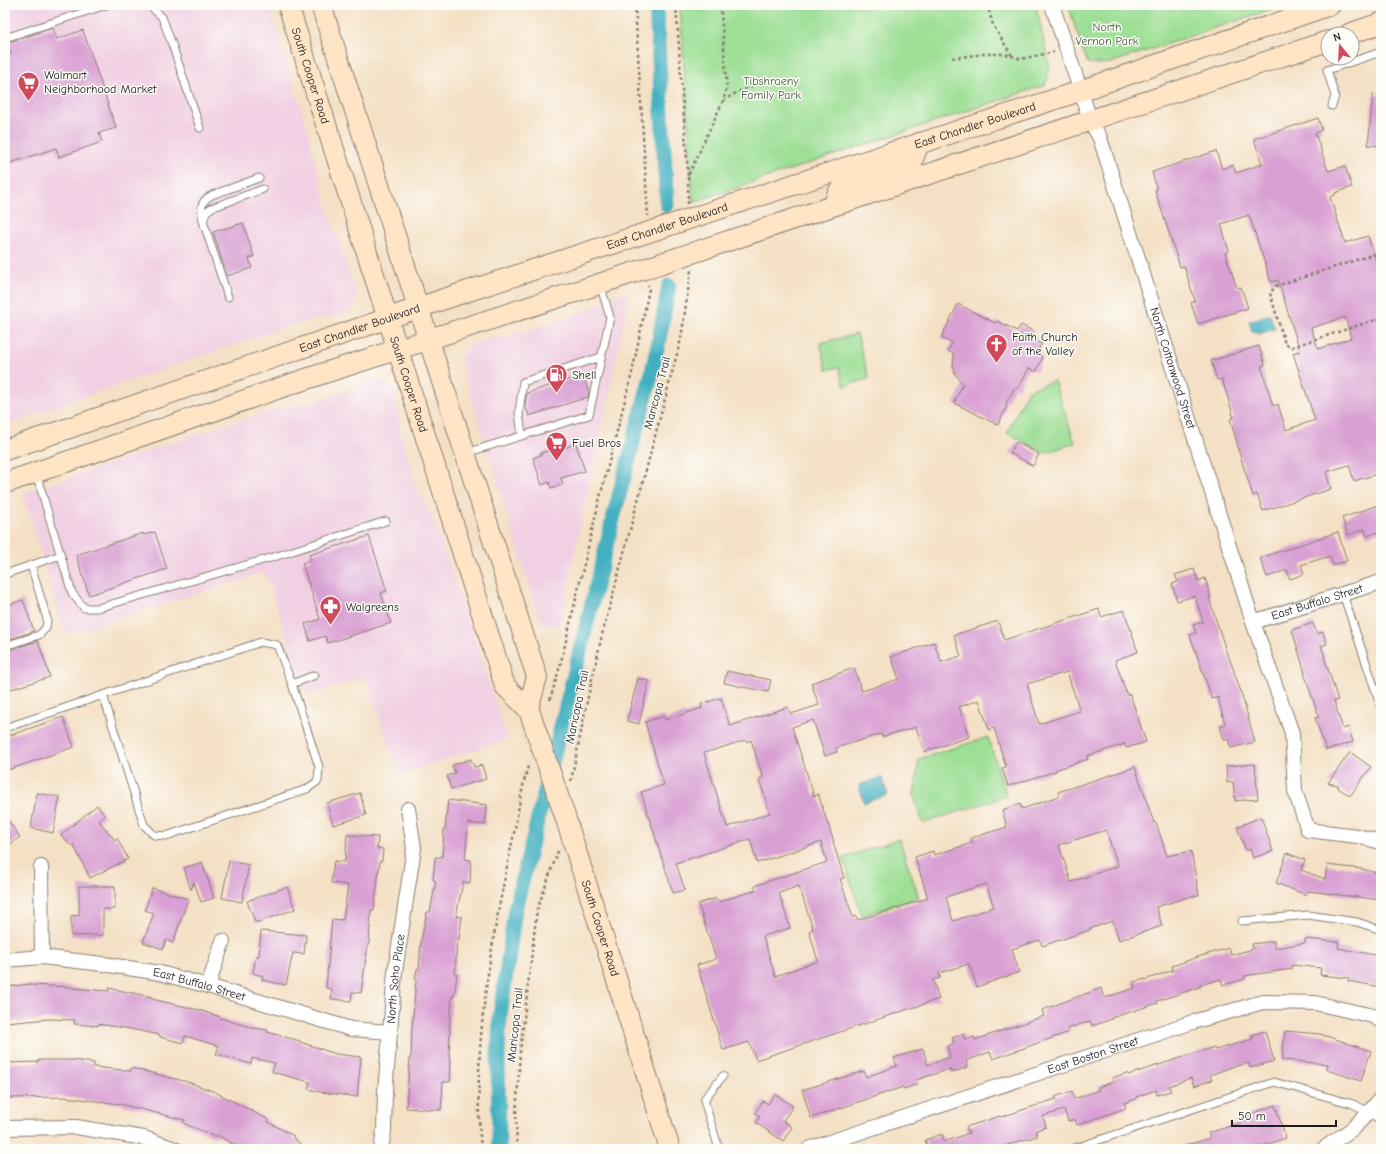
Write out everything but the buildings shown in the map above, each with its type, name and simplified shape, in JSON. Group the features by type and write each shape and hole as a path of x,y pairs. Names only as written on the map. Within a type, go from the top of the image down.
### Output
{"main road":[{"path":"321,5 537,676 528,708"},
{"name":"East Chandler Boulevard","path":"5,450 388,318 1080,91 1330,5"},
{"name":"South Cooper Road","path":"292,6 398,350 505,686 528,708 538,736 670,1149"},
{"path":"1360,30 1381,23"},
{"path":"5,483 247,399 1320,44"},
{"path":"835,204 835,198 840,190 851,184 912,162 919,143"},
{"path":"26,442 36,472"}],"street":[{"name":"North Cottonwood Street","path":"1052,5 1090,120 1100,138 1253,622 1292,733 1295,790 1308,830 1357,836 1381,842"},
{"name":"East Buffalo Street","path":"1253,622 1381,582"},
{"name":"North Soho Place","path":"381,1149 384,1131 395,972 414,848 408,809"},
{"path":"41,867 42,957"},
{"path":"208,986 223,941"},
{"name":"East Buffalo Street","path":"5,960 42,957 103,964 160,973 351,1029 390,1032"},
{"name":"East Boston Street","path":"809,1149 1196,1021 1263,1002 1315,1003 1373,1016 1381,1021"},
{"path":"1323,1149 1352,1129 1381,1098"},
{"path":"5,1128 76,1127 144,1138 175,1149"}],"lane":[{"path":"5,38 106,5"},
{"path":"149,5 162,17 200,128"},
{"path":"1332,106 1335,96 1328,70 1381,52"},
{"path":"228,297 203,221 201,209 202,202 212,195 259,178"},
{"path":"203,221 206,212 211,208 263,189"},
{"path":"465,453 589,415 610,317 600,283"},
{"path":"522,435 519,412 523,382 602,357"},
{"path":"36,472 72,593 84,608 98,608 277,556 386,521"},
{"path":"5,574 61,555"},
{"path":"5,646 39,635 46,628 47,619 31,565"},
{"path":"1343,594 1379,694 1381,707"},
{"path":"5,728 103,695 261,642 277,645 292,684 319,767 318,781 307,789 166,836 154,835 144,825 103,695"},
{"path":"292,684 315,675"},
{"path":"1242,922 1308,915 1357,922 1381,930"},
{"path":"719,1149 704,1104 705,1098 723,1076"},
{"path":"1072,1149 1274,1082 1354,1104 1369,1112 1381,1121"}],"path":[{"path":"635,5 649,210"},
{"path":"676,5 688,176 687,197"},
{"path":"688,176 723,101 727,87 721,13 722,5"},
{"path":"986,5 993,25 1012,56"},
{"path":"952,58 984,54 1005,54 1021,59 1066,49"},
{"path":"723,101 734,93 750,86 780,79"},
{"path":"1381,252 1276,286 1270,293 1285,344 1290,346 1321,338 1381,318"},
{"path":"549,701 560,666 595,517 632,373 649,289 651,266"},
{"name":"Maricopa Trail","path":"570,786 602,635 681,339 692,275"},
{"path":"481,1149 478,1125 480,1056 486,985 498,911 515,829 522,784 538,736"},
{"name":"Maricopa Trail","path":"517,1149 516,1116 520,1052 537,910 558,850"}],"shaded area":[{"path":"5,5 194,5 195,7 202,5 269,5 306,124 325,200 357,297 353,309 343,314 291,325 46,410 5,426"},
{"path":"628,292 629,298 559,626 541,624 460,360 462,354 472,343 521,333 576,314"},
{"path":"370,382 384,383 392,387 397,401 400,431 415,484 436,526 508,739 399,775 366,677 306,696 265,572 70,634 64,630 23,493 261,413 327,398"}],"green space":[{"name":"Tibshraeny Family Park","path":"680,5 1036,5 1050,69 1045,85 693,202"},
{"name":"North Vernon Park","path":"1068,5 1284,5 1110,63 1099,64 1088,63"},
{"path":"857,334 869,379 844,386 839,367 827,370 820,343"},
{"path":"1054,381 1075,443 1045,453 1007,433 1028,390"},
{"path":"988,737 1007,796 923,823 914,797 919,759"},
{"path":"899,839 919,897 862,916 843,858"}],"water":[{"path":"1270,314 1275,329 1258,334 1252,331 1249,321"},
{"path":"882,777 888,795 864,803 859,785"}],"waterway":[{"path":"656,5 667,205"},
{"path":"499,1149 498,1054 500,1016 515,910 616,507 651,376 669,286"}],"place":[{"name":"Walmart Neighborhood Market","path":"29,102"},
{"name":"Faith Church of the Valley","path":"997,364"},
{"name":"Shell","path":"556,394"},
{"name":"Fuel Bros","path":"557,462"},
{"name":"Walgreens","path":"330,626"}]}
